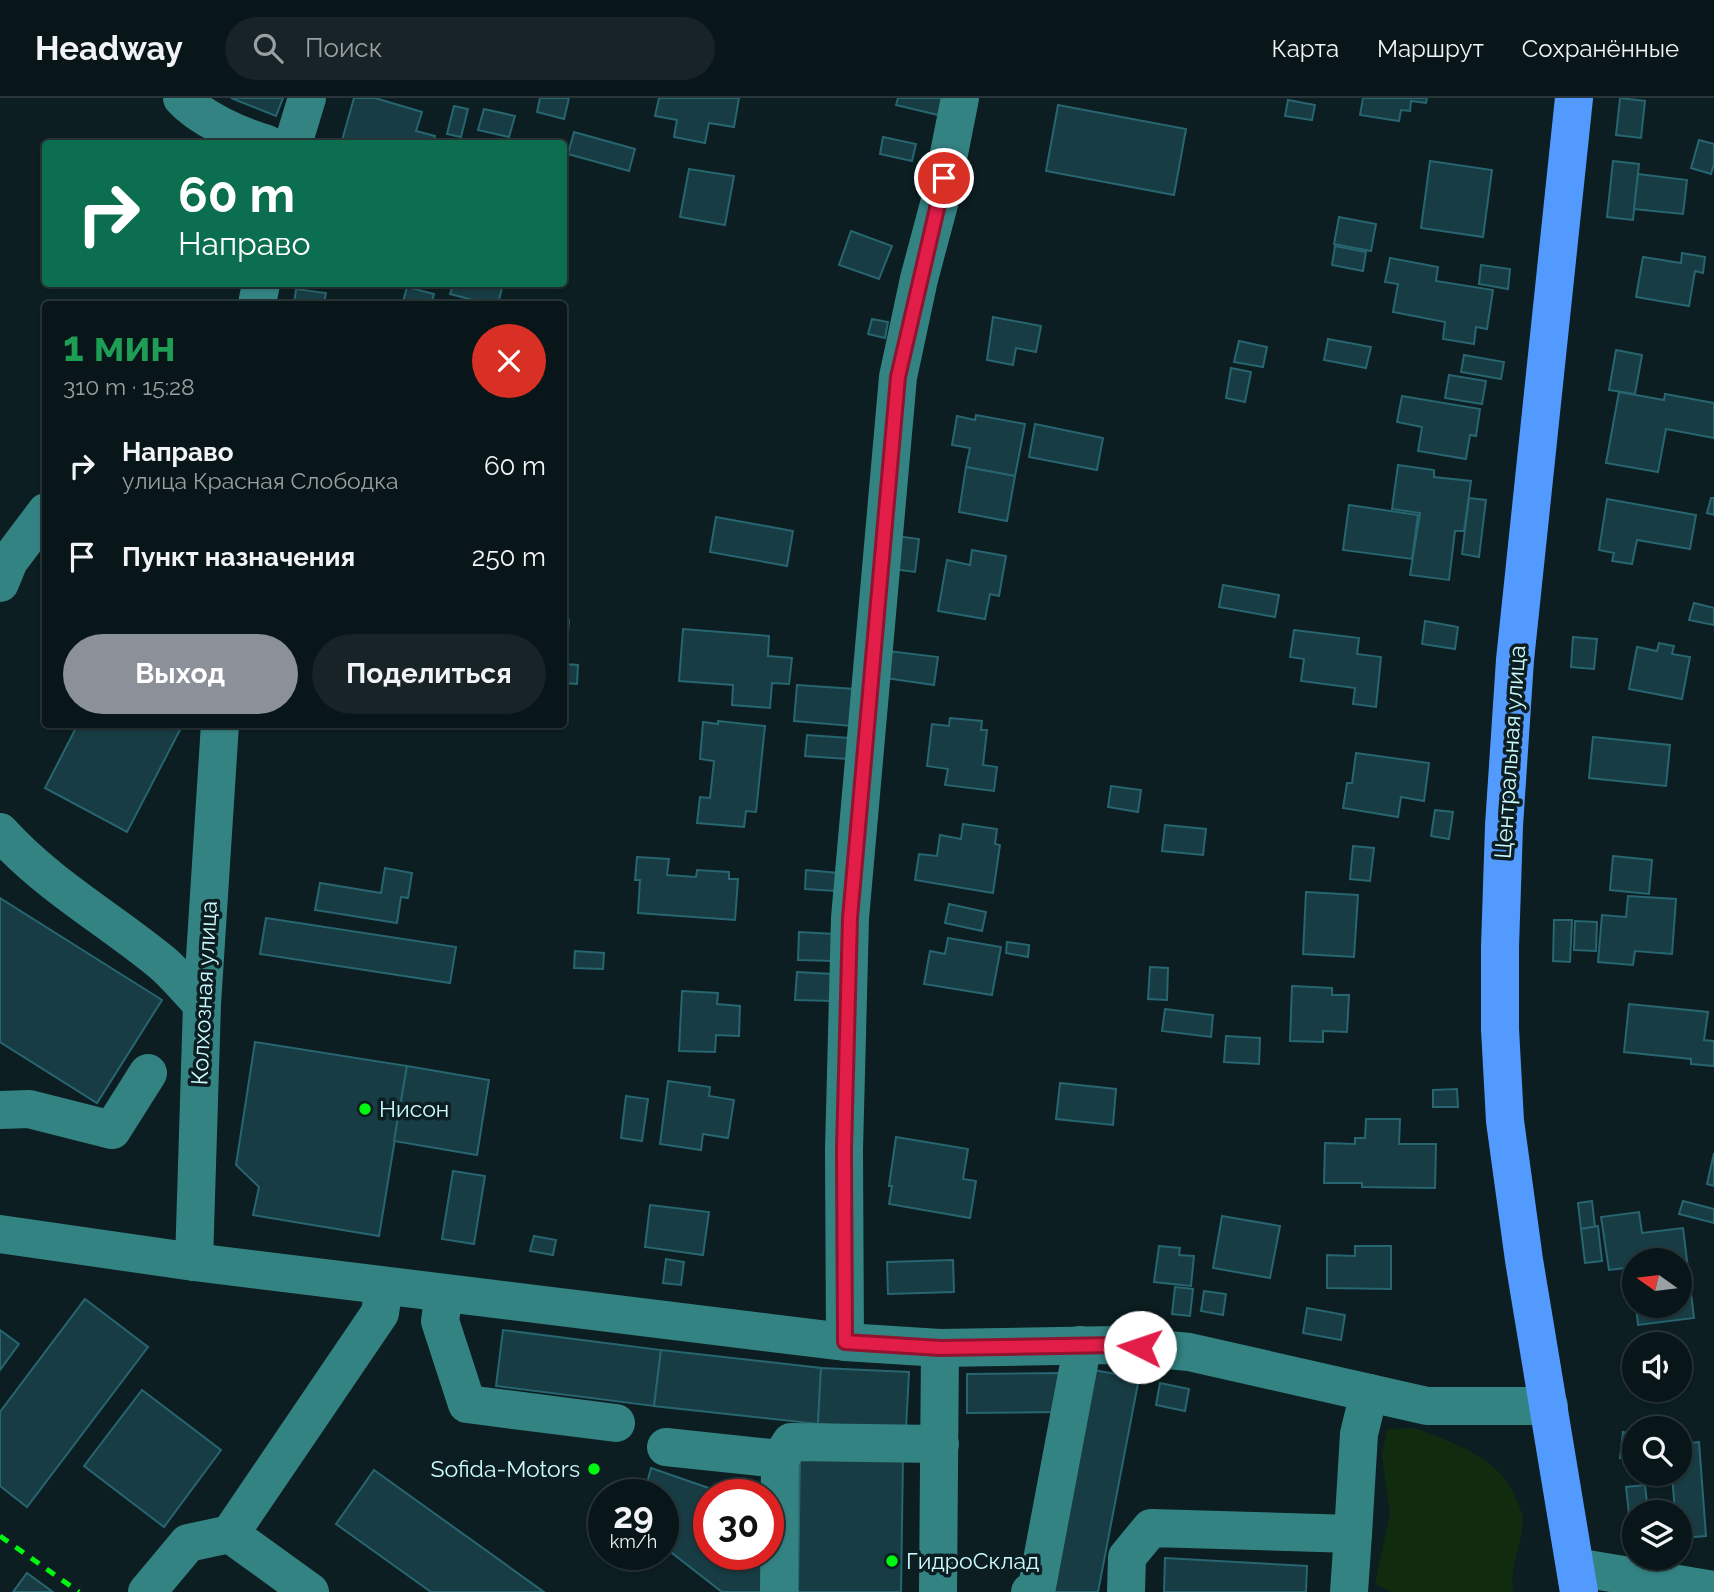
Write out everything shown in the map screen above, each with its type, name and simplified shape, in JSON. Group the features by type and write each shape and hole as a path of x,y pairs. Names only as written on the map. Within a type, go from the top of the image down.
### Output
{"main road":[{"name":"Центральная улица","path":"1574,98 1515,660 1504,826 1500,1029 1505,1121 1524,1260 1577,1579"}],"street":[{"path":"182,98 190,107 253,140"},
{"path":"294,140 307,98"},
{"path":"845,1342 844,1150 850,918 898,377 919,279 939,204 960,98"},
{"path":"0,583 9,561 42,517"},
{"name":"Колхозная улица","path":"194,1262 202,1004 220,728"},
{"path":"0,832 22,857 162,962 202,1004"},
{"path":"0,1110 29,1109 112,1129 148,1073"},
{"path":"0,1234 194,1262 845,1342 940,1348 1116,1345 1189,1352 1427,1406 1549,1406"},
{"path":"146,1592 188,1543 230,1534 380,1313 384,1286"},
{"path":"444,1293 440,1321 467,1404 615,1423"},
{"path":"1030,1592 1036,1592 1079,1364 1080,1345"},
{"path":"938,1592 940,1348"},
{"path":"1349,1592 1359,1434 1369,1393"},
{"path":"779,1592 780,1459 791,1442 940,1444"},
{"path":"666,1447 780,1459"},
{"path":"1126,1592 1128,1557 1151,1528 1353,1534"},
{"path":"230,1534 310,1592"},
{"path":"1577,1579 1714,1590"}],"green space":[{"path":"1415,1428 1475,1454 1489,1463 1510,1486 1523,1517 1513,1573 1513,1592 1391,1592 1375,1584 1390,1513 1382,1456 1387,1429"}],"building":[{"path":"231,98 283,98 276,116"},
{"path":"354,98 375,98 422,112 416,131 435,136 434,140 342,140"},
{"path":"540,98 569,98 564,119 537,112"},
{"path":"659,98 739,98 734,127 709,123 705,143 674,137 677,120 655,116"},
{"path":"898,98 943,98 938,115 896,105"},
{"path":"1363,98 1427,98 1426,103 1411,101 1410,111 1401,110 1399,121 1360,115"},
{"path":"1620,98 1645,101 1641,138 1616,135"},
{"path":"1288,100 1315,105 1312,120 1285,116"},
{"path":"1058,105 1186,129 1174,195 1046,171"},
{"path":"454,106 468,109 461,137 447,134"},
{"path":"484,109 515,116 509,137 478,130"},
{"path":"574,132 635,149 629,171 568,154"},
{"path":"883,137 916,144 912,161 880,154"},
{"path":"1699,140 1714,144 1711,174 1691,168"},
{"path":"1430,161 1492,170 1483,237 1421,228"},
{"path":"1613,161 1639,164 1633,220 1607,217"},
{"path":"689,169 734,176 725,225 680,217"},
{"path":"1638,174 1687,180 1683,214 1634,209"},
{"path":"1339,217 1376,224 1371,251 1334,244"},
{"path":"851,231 892,246 879,279 839,265"},
{"path":"1335,246 1366,252 1363,271 1332,265"},
{"path":"1682,253 1705,257 1703,273 1695,271 1689,306 1636,297 1643,257 1681,263"},
{"path":"1390,258 1438,267 1436,281 1493,290 1487,329 1476,327 1474,344 1443,339 1445,322 1393,312 1398,284 1385,282"},
{"path":"1481,265 1510,269 1508,289 1479,284"},
{"path":"407,287 434,294 432,301 403,301"},
{"path":"452,287 502,287 499,301 477,301 450,294"},
{"path":"296,289 326,293 325,301 294,301"},
{"path":"993,317 1041,326 1036,352 1016,348 1013,365 987,360"},
{"path":"872,319 888,322 885,338 868,334"},
{"path":"1328,339 1371,347 1366,368 1324,360"},
{"path":"1239,341 1267,347 1263,367 1234,362"},
{"path":"1616,350 1642,355 1635,394 1609,390"},
{"path":"1464,355 1504,362 1501,379 1461,372"},
{"path":"1231,368 1251,372 1245,402 1226,398"},
{"path":"1449,375 1486,381 1482,404 1445,398"},
{"path":"1619,392 1664,400 1665,394 1714,403 1714,438 1666,429 1658,472 1606,463"},
{"path":"1402,396 1480,409 1476,436 1470,435 1466,459 1418,451 1422,427 1397,422"},
{"path":"976,415 1025,424 1015,476 966,467 970,448 952,445 957,416 975,420"},
{"path":"1035,424 1103,438 1097,470 1029,457"},
{"path":"1398,465 1434,470 1434,477 1471,481 1464,531 1455,531 1449,580 1410,575 1420,513 1392,509"},
{"path":"966,467 1015,476 1007,521 959,512"},
{"path":"1469,498 1486,500 1479,557 1462,554"},
{"path":"1711,498 1714,498 1714,515 1707,513"},
{"path":"1607,499 1696,515 1690,549 1637,540 1632,564 1612,561 1614,553 1599,550"},
{"path":"1349,505 1418,515 1412,559 1343,550"},
{"path":"716,517 793,531 787,566 710,552"},
{"path":"896,536 919,539 915,572 892,569"},
{"path":"972,550 1006,556 999,596 990,594 985,619 938,611 947,560 970,565"},
{"path":"1223,585 1279,595 1275,617 1219,607"},
{"path":"1694,603 1714,608 1714,625 1689,620"},
{"path":"1425,621 1458,627 1455,649 1422,644"},
{"path":"683,629 769,636 768,656 792,658 789,684 772,683 770,708 732,705 733,685 679,681"},
{"path":"1294,630 1359,638 1357,654 1381,657 1376,707 1353,704 1355,688 1301,681 1304,659 1290,657"},
{"path":"1573,637 1597,639 1594,669 1571,667"},
{"path":"1659,643 1674,646 1672,654 1690,657 1682,699 1629,689 1637,647 1657,651"},
{"path":"888,651 938,657 934,685 885,678"},
{"path":"567,664 578,665 577,684 567,683"},
{"path":"797,685 855,689 852,726 794,721"},
{"path":"950,718 982,721 981,730 987,730 983,765 997,767 994,791 945,785 948,769 927,766 932,724 949,726"},
{"path":"718,721 765,726 756,812 746,811 744,827 697,823 700,797 710,798 714,761 700,759 703,722 718,724"},
{"path":"76,728 181,728 127,832 45,788"},
{"path":"807,735 849,738 847,759 805,756"},
{"path":"1593,737 1670,745 1666,786 1589,778"},
{"path":"1356,753 1429,763 1424,801 1401,797 1398,817 1343,808 1347,783 1352,783"},
{"path":"1111,786 1141,790 1138,812 1108,807"},
{"path":"1435,810 1453,812 1449,839 1431,836"},
{"path":"963,824 997,829 995,844 1000,845 993,893 915,880 919,854 937,856 940,835 961,839"},
{"path":"1165,825 1206,829 1203,855 1162,851"},
{"path":"1353,846 1374,848 1370,881 1350,879"},
{"path":"1613,856 1652,860 1649,894 1610,890"},
{"path":"637,857 669,859 667,875 696,877 697,870 729,872 729,879 738,879 735,920 638,913 640,880 635,880"},
{"path":"385,868 412,873 408,898 401,897 397,923 315,910 320,883 381,893"},
{"path":"806,870 838,873 836,891 805,889"},
{"path":"1306,892 1358,895 1354,957 1303,954"},
{"path":"1628,896 1676,899 1672,954 1635,951 1633,965 1598,962 1602,915 1626,917"},
{"path":"0,898 162,1000 97,1103 0,1042"},
{"path":"949,904 986,912 982,931 945,923"},
{"path":"266,918 456,947 450,983 260,954"},
{"path":"1554,920 1572,920 1570,962 1553,961"},
{"path":"1575,921 1597,922 1596,951 1574,950"},
{"path":"799,932 834,934 833,961 798,960"},
{"path":"948,938 1001,947 992,995 924,984 930,951 945,954"},
{"path":"1007,942 1029,945 1028,957 1006,953"},
{"path":"575,951 604,953 603,969 574,968"},
{"path":"1150,967 1168,968 1167,1000 1148,999"},
{"path":"797,972 833,974 832,1001 795,1000"},
{"path":"1292,986 1332,988 1332,995 1349,995 1347,1032 1323,1031 1323,1042 1290,1041"},
{"path":"682,991 718,993 717,1004 740,1006 739,1036 716,1035 715,1052 679,1051"},
{"path":"1629,1004 1708,1012 1704,1040 1714,1041 1714,1066 1691,1064 1691,1059 1624,1052"},
{"path":"1165,1009 1213,1015 1211,1037 1162,1031"},
{"path":"1226,1036 1260,1038 1259,1064 1224,1062"},
{"path":"255,1042 407,1066 379,1236 253,1215 259,1187 236,1165"},
{"path":"407,1066 489,1080 477,1155 394,1141"},
{"path":"668,1081 710,1087 709,1096 734,1100 728,1138 703,1134 701,1150 660,1144"},
{"path":"1060,1083 1116,1089 1113,1125 1056,1119"},
{"path":"1457,1089 1458,1107 1433,1107 1433,1090"},
{"path":"626,1096 648,1099 642,1141 621,1138"},
{"path":"1366,1119 1400,1119 1399,1144 1436,1144 1435,1188 1362,1187 1362,1183 1324,1183 1325,1143 1355,1144 1355,1138 1365,1138"},
{"path":"896,1137 968,1149 963,1179 976,1181 970,1218 889,1204"},
{"path":"1714,1153 1714,1186 1707,1184"},
{"path":"453,1171 485,1176 474,1244 442,1239"},
{"path":"1592,1201 1595,1227 1581,1229 1578,1203"},
{"path":"1683,1201 1714,1209 1714,1223 1679,1214"},
{"path":"650,1205 709,1212 703,1255 645,1247"},
{"path":"1639,1212 1642,1233 1683,1228 1685,1248 1622,1248 1622,1268 1609,1270 1601,1217"},
{"path":"1222,1216 1280,1226 1270,1278 1213,1268"},
{"path":"1598,1226 1602,1261 1585,1263 1581,1229"},
{"path":"534,1236 556,1240 553,1255 530,1251"},
{"path":"1159,1246 1180,1248 1179,1255 1194,1256 1191,1286 1154,1282"},
{"path":"1355,1246 1391,1246 1391,1289 1327,1288 1327,1255 1355,1256"},
{"path":"666,1259 684,1262 681,1285 663,1283"},
{"path":"953,1260 954,1292 888,1294 887,1262"},
{"path":"1175,1287 1193,1289 1190,1316 1172,1314"},
{"path":"1204,1291 1226,1294 1223,1315 1201,1311"},
{"path":"85,1299 148,1347 27,1507 0,1486 0,1412"},
{"path":"1692,1302 1694,1318 1638,1325 1637,1318 1692,1318"},
{"path":"1307,1308 1345,1315 1341,1340 1303,1333"},
{"path":"0,1330 19,1344 0,1370"},
{"path":"503,1330 661,1350 654,1406 496,1386"},
{"path":"661,1350 821,1368 818,1424 654,1406"},
{"path":"821,1368 909,1372 906,1429 818,1424"},
{"path":"1093,1370 1139,1378 1098,1592 1050,1592"},
{"path":"1059,1373 1060,1412 967,1413 967,1374"},
{"path":"1160,1383 1189,1389 1185,1411 1156,1405"},
{"path":"142,1390 221,1450 164,1527 84,1466"},
{"path":"1699,1442 1706,1536 1692,1537 1692,1500 1674,1500 1673,1486 1692,1486 1692,1443"},
{"path":"800,1455 903,1456 901,1592 798,1592"},
{"path":"651,1468 693,1483 693,1569 679,1558 679,1479 648,1479"},
{"path":"374,1470 544,1592 431,1592 336,1524"},
{"path":"1645,1486 1647,1500 1627,1500 1626,1487"},
{"path":"1165,1558 1307,1566 1306,1592 1164,1592"},
{"path":"694,1570 765,1570 767,1592 722,1592"},
{"path":"27,1573 53,1592 13,1592"}],"railway":[{"path":"0,1536 79,1592"}],"place":[{"name":"Нисон","path":"365,1109"},
{"name":"Sofida-Motors","path":"594,1469"},
{"name":"ГидроСклад","path":"892,1561"}],"route":[{"path":"944,178 898,377 850,918 844,1150 845,1342 940,1348 1116,1345 1140,1347"}]}
